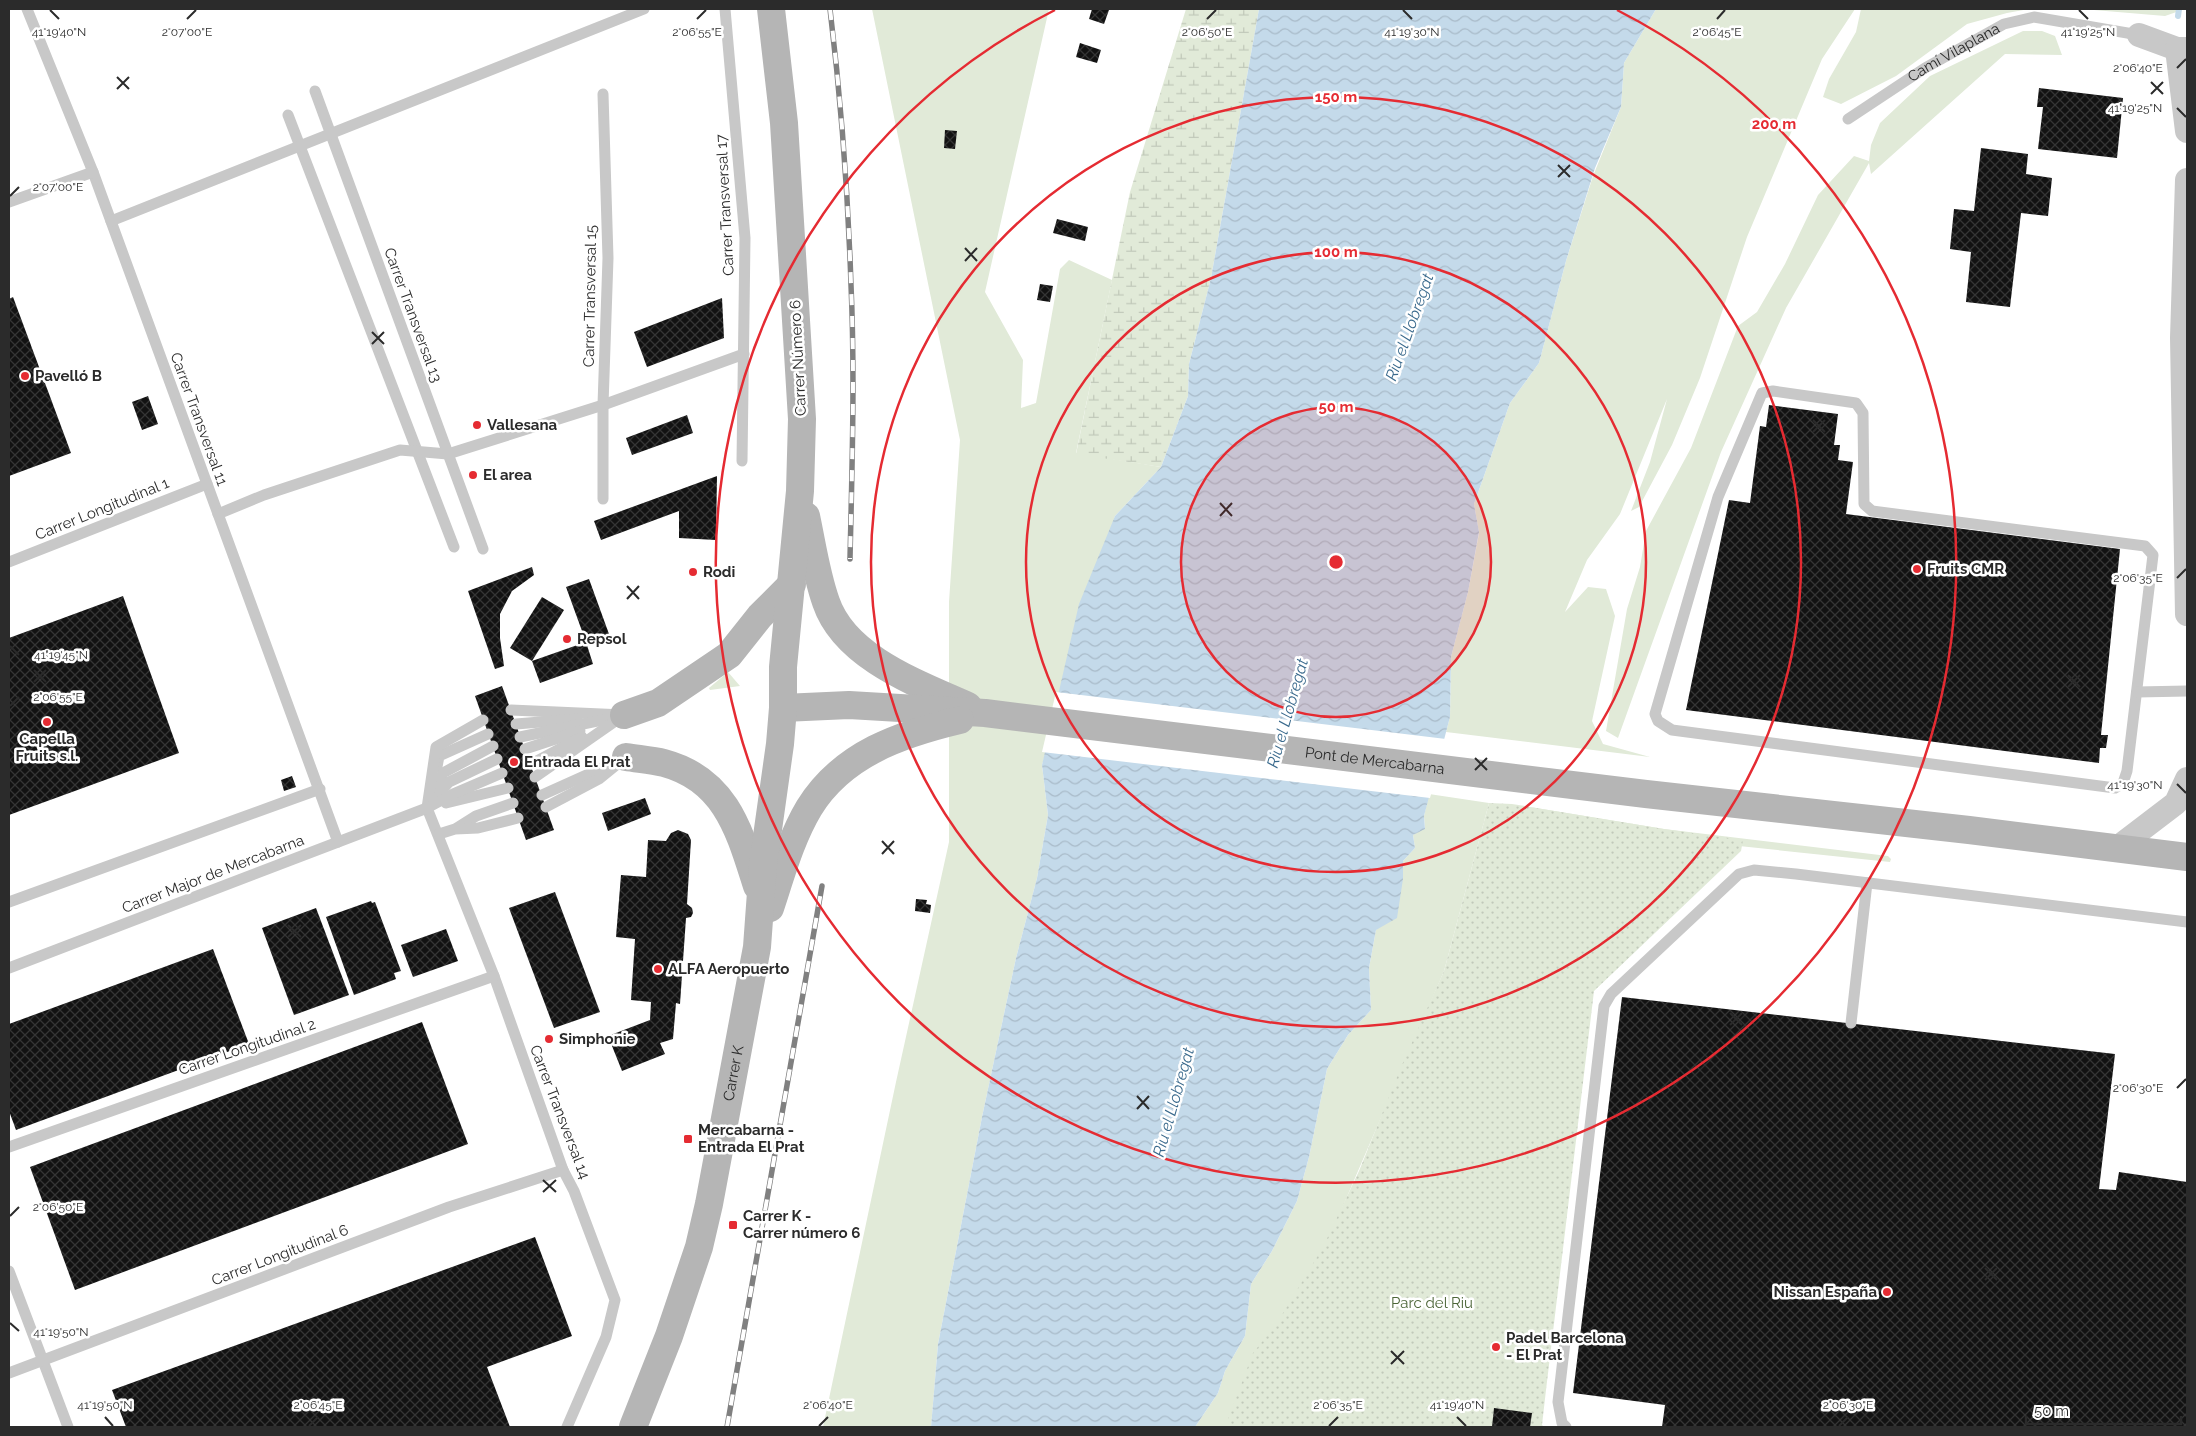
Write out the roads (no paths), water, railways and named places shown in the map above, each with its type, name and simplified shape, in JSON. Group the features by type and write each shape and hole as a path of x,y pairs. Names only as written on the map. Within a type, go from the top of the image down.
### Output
{"main road":[{"name":"Carrer Número 6","path":"771,9 784,123 802,419 800,490 783,667 783,708"},
{"path":"800,490 826,603 851,641 876,660 901,675 985,713"},
{"path":"624,715 658,703 729,654 760,616 792,584"},
{"path":"783,708 849,705 985,713"},
{"name":"Carrer K","path":"633,1427 669,1336 701,1239 710,1204 756,947 760,897 783,708"},
{"path":"756,947 787,857 801,824 809,809 834,778 871,750 909,733 985,713"},
{"name":"Pont de Mercabarna","path":"985,713 1646,794 2187,857"},
{"path":"626,757 664,763 684,772 705,785 719,799 729,811 739,832 760,897"}],"street":[{"name":"Camí Vilaplana","path":"2139,35 2182,49"},
{"path":"2182,49 2187,131"},
{"path":"2187,180 2182,338 2187,614"},
{"path":"2117,848 2176,803 2187,779"}],"lane":[{"name":"Carrer Transversal 11","path":"26,9 93,172 338,842"},
{"path":"111,221 300,144 330,134 644,9"},
{"name":"Carrer Transversal 17","path":"725,9 745,238 742,461"},
{"name":"Camí Vilaplana","path":"1848,118 1925,68 2004,24 2034,17 2139,35"},
{"name":"Carrer Transversal 13","path":"315,91 483,550"},
{"name":"Carrer Transversal 15","path":"603,94 608,258 603,404 603,499"},
{"path":"288,115 454,547"},
{"path":"9,202 93,172"},
{"path":"218,514 264,495 400,450 448,454 603,404 744,354"},
{"path":"1772,391 1856,403 1863,413 1864,504 1872,511 2145,546 2153,555 2137,692 2127,771 2123,783 2115,788 1672,730 1658,721 1655,714 1718,497 1762,393 1772,391"},
{"name":"Carrer Longitudinal 1","path":"9,562 207,484"},
{"path":"2137,692 2187,691"},
{"path":"511,710 624,715"},
{"path":"516,724 624,715"},
{"path":"520,736 624,715"},
{"path":"525,750 624,715"},
{"path":"531,764 624,715"},
{"path":"535,777 624,715"},
{"path":"427,808 436,747 483,720"},
{"path":"427,808 439,756 488,734"},
{"path":"427,808 443,773 493,746"},
{"path":"542,795 626,757"},
{"path":"546,807 599,779 626,757"},
{"path":"427,808 448,782 497,759"},
{"path":"427,808 502,773"},
{"path":"427,808 508,788"},
{"path":"9,902 320,789"},
{"path":"455,829 476,816 513,804"},
{"name":"Carrer Transversal 14","path":"427,808 494,976 563,1170 574,1192 615,1300 606,1337 567,1427"},
{"name":"Carrer Major de Mercabarna","path":"9,968 427,808"},
{"path":"438,834 455,829 478,828 518,818"},
{"path":"1566,1427 1562,1423 1558,1402 1604,1006 1611,994 1739,874 1754,870 2187,922"},
{"path":"1851,1023 1868,883"},
{"name":"Carrer Longitudinal 2","path":"9,1147 494,976"},
{"name":"Carrer Longitudinal 6","path":"9,1373 449,1207 563,1170"},
{"path":"9,1271 68,1427"}],"water":[{"name":"Riu el Llobregat","path":"1259,9 1656,9 1624,63 1621,107 1595,168 1566,261 1539,363 1510,403 1474,504 1479,532 1468,592 1451,657 1450,717 1424,816 1425,829 1413,835 1415,848 1403,861 1403,879 1397,918 1376,930 1369,968 1371,1010 1348,1035 1327,1069 1309,1157 1297,1201 1272,1251 1251,1284 1245,1336 1225,1371 1218,1393 1195,1427 931,1427 938,1344 982,1117 1016,958 1037,878 1048,815 1042,765 1079,604 1115,516 1161,467 1188,396 1189,364 1211,278"}],"waterway":[{"path":"2178,16 2179,9"}],"railway":[{"path":"830,9 844,147 851,285 853,388 850,559"},
{"path":"727,1427 822,886"}],"place":[{"name":"Pavelló B","path":"25,376"},
{"name":"Vallesana","path":"477,425"},
{"name":"El area","path":"473,475"},
{"name":"Fruits CMR","path":"1917,569"},
{"name":"Rodi","path":"693,572"},
{"name":"Repsol","path":"567,639"},
{"name":"Capella Fruits s.l.","path":"47,722"},
{"name":"Entrada El Prat","path":"514,762"},
{"name":"ALFA Aeropuerto","path":"658,969"},
{"name":"Simphonie","path":"549,1039"},
{"name":"Mercabarna - Entrada El Prat","path":"688,1139"},
{"name":"Carrer K - Carrer número 6","path":"733,1225"},
{"name":"Nissan España","path":"1887,1292"},
{"name":"Padel Barcelona - El Prat","path":"1496,1347"}],"park label":[{"name":"Parc del Riu","path":"1432,1303"}]}
